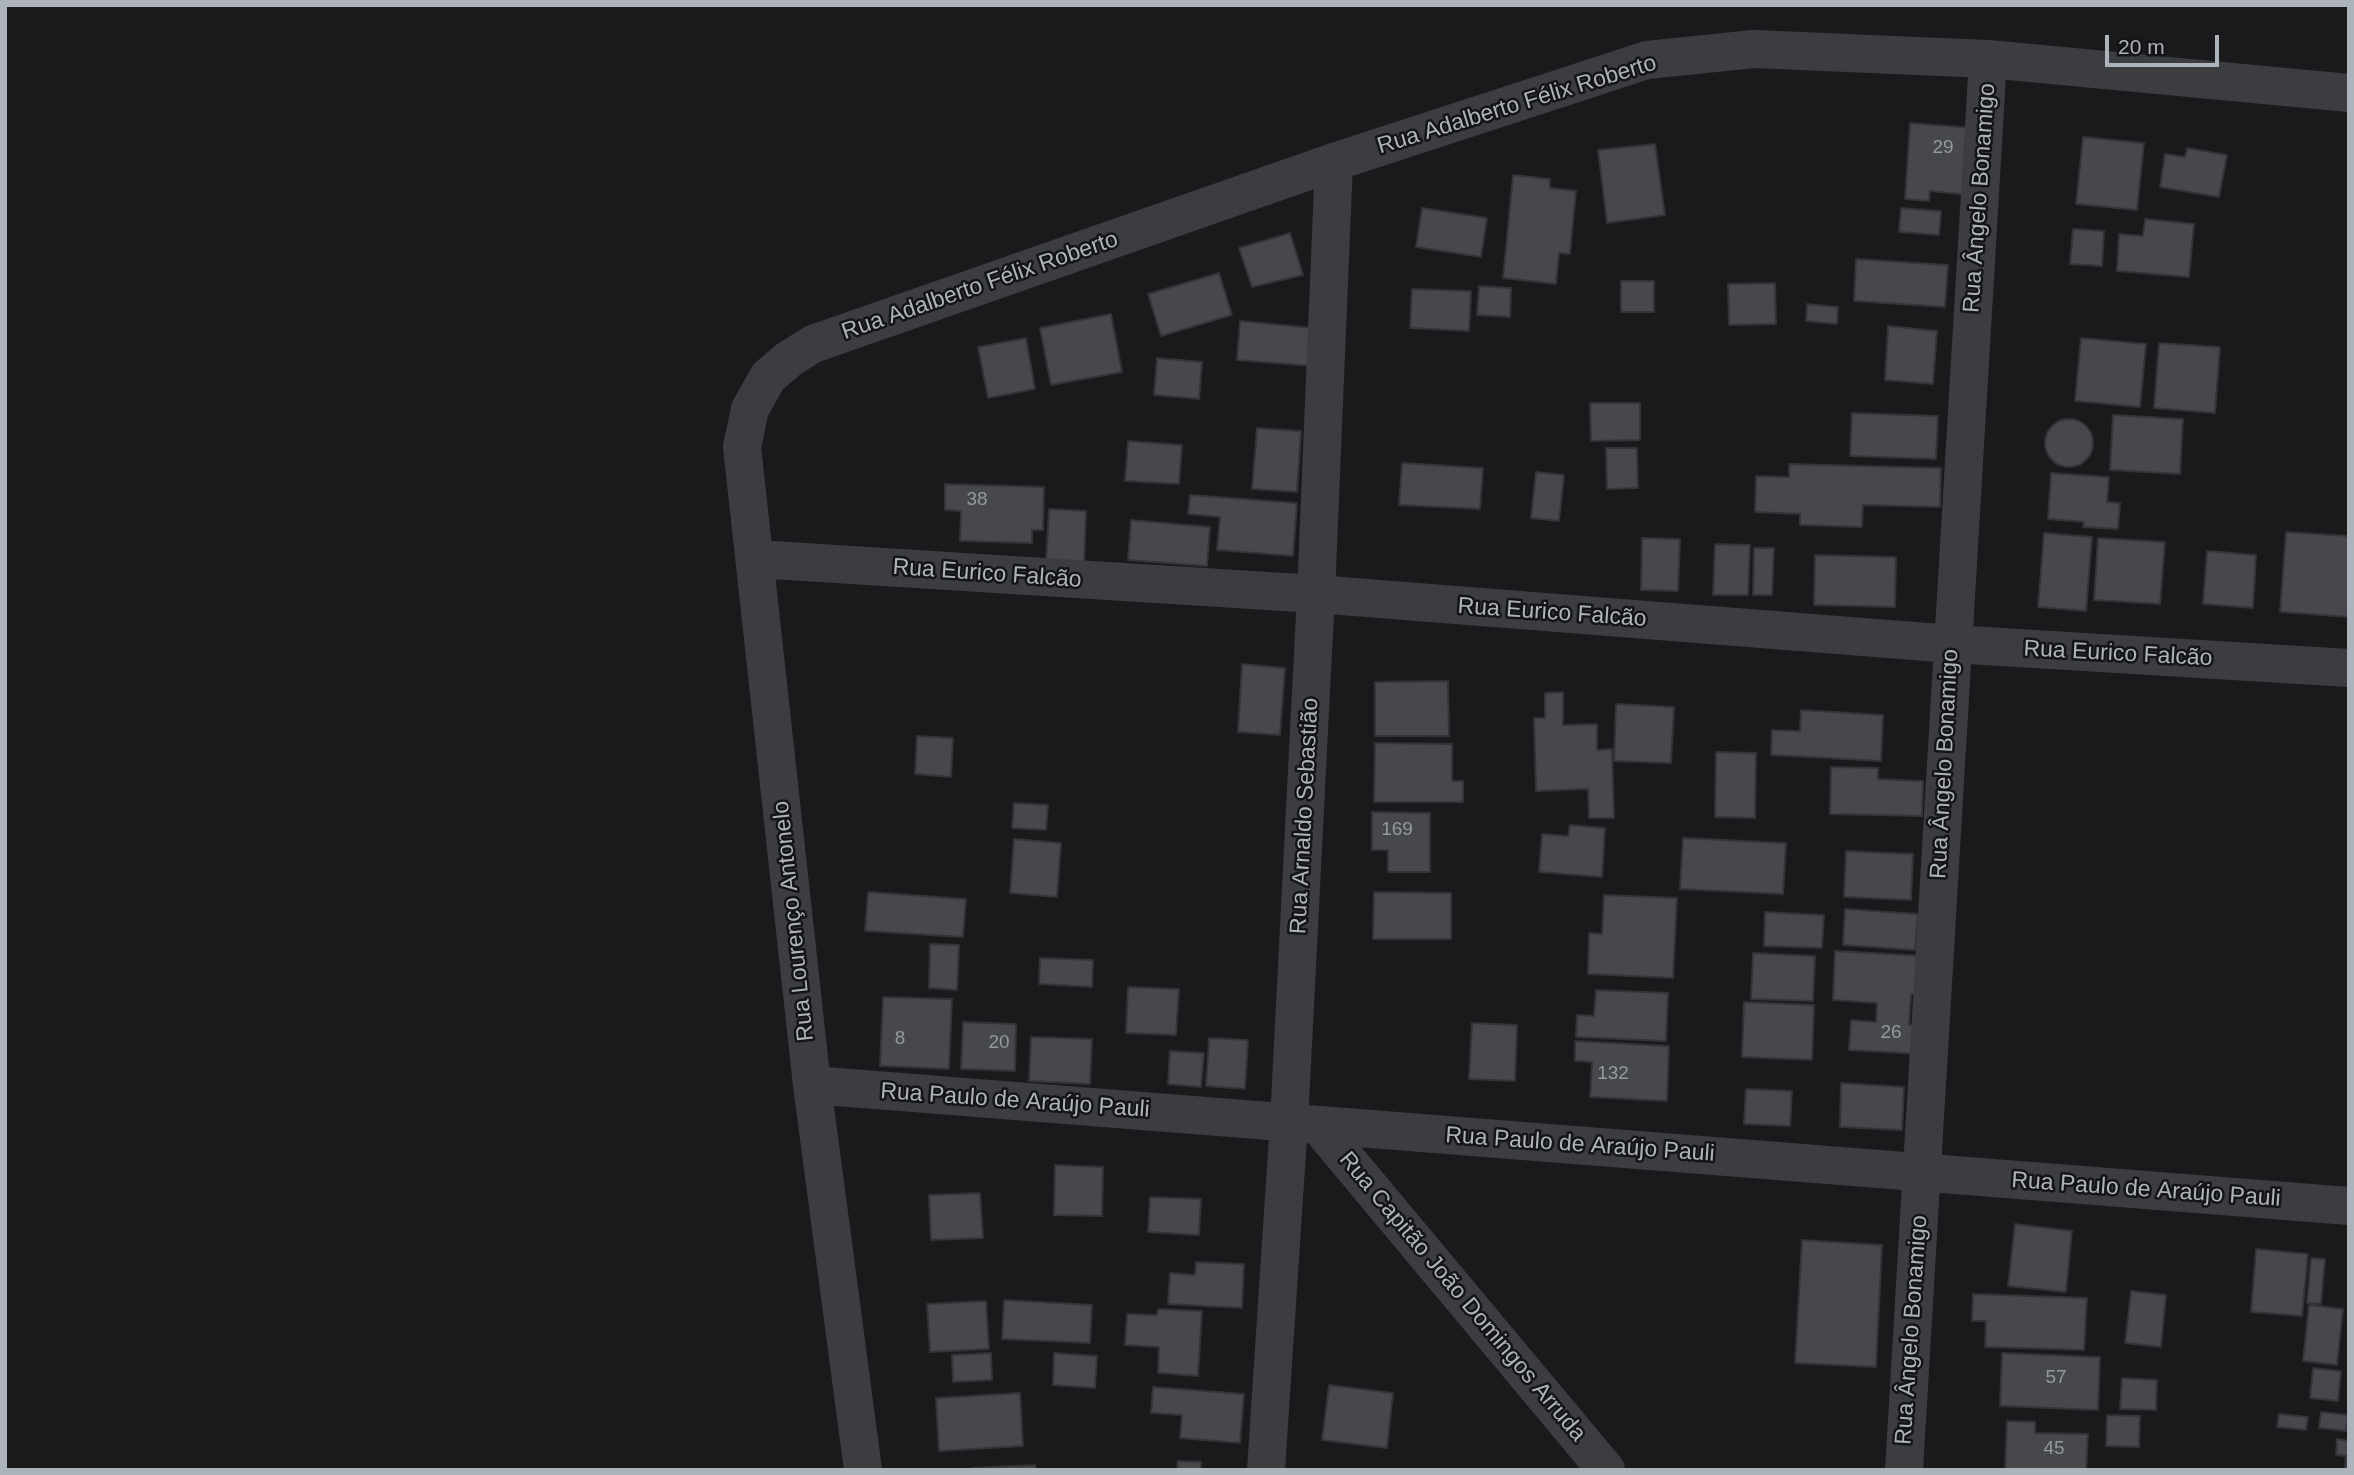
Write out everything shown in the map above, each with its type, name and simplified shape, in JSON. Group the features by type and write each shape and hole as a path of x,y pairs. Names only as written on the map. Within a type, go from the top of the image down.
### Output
{"street":[{"name":"Rua Adalberto Félix Roberto","path":"768,377 813,344 1334,162 1647,60 1754,49 1989,59 2349,93"},
{"name":"Rua Ângelo Bonamigo","path":"1904,1470 1989,59"},
{"name":"Rua Arnaldo Sebastião","path":"1266,1470 1304,1124 1316,594 1334,162"},
{"name":"Rua Lourenço Antonelo","path":"768,377 750,409 742,447 812,1085 863,1470"},
{"name":"Rua Eurico Falcão","path":"756,559 1316,594 1952,644 2349,668"},
{"name":"Rua Paulo de Araújo Pauli","path":"812,1085 2349,1206"},
{"name":"Rua Capitão João Domingos Arruda","path":"1304,1124 1606,1470"}],"building":[{"path":"1910,123 1974,128 1969,195 1930,191 1929,201 1905,199"},
{"path":"2083,137 2144,143 2137,210 2076,204"},
{"path":"1655,144 1665,215 1607,223 1598,150"},
{"path":"2187,148 2227,155 2219,197 2160,187 2165,154 2185,157"},
{"path":"1513,175 1550,179 1550,188 1576,191 1570,254 1559,253 1556,284 1503,278"},
{"path":"1422,208 1487,218 1481,257 1416,247"},
{"path":"1901,208 1941,211 1939,235 1899,232"},
{"path":"2145,219 2194,224 2189,277 2117,271 2119,234 2143,236"},
{"path":"2073,229 2104,231 2102,266 2070,264"},
{"path":"1290,233 1303,275 1252,287 1239,248"},
{"path":"1856,259 1948,265 1945,307 1854,301"},
{"path":"1219,273 1232,315 1161,336 1148,294"},
{"path":"1621,281 1654,281 1654,312 1621,312"},
{"path":"1775,283 1776,324 1729,325 1728,284"},
{"path":"1479,286 1511,288 1510,317 1477,315"},
{"path":"1412,289 1471,291 1469,331 1410,328"},
{"path":"1807,304 1838,307 1837,324 1806,321"},
{"path":"1111,314 1122,372 1051,385 1040,328"},
{"path":"1240,321 1314,328 1312,366 1237,360"},
{"path":"1888,326 1937,331 1933,384 1885,380"},
{"path":"1026,338 1035,389 988,398 978,347"},
{"path":"2081,338 2146,344 2140,407 2075,401"},
{"path":"2159,343 2220,347 2215,413 2154,408"},
{"path":"1157,358 1202,362 1199,399 1154,395"},
{"path":"1590,403 1640,403 1640,440 1591,441"},
{"path":"1852,413 1938,416 1936,459 1850,456"},
{"path":"2113,415 2183,419 2180,474 2110,470"},
{"path":"2069,419 2086,426 2093,443 2086,460 2069,467 2052,460 2045,443 2052,426"},
{"path":"1257,428 1301,431 1297,492 1252,489"},
{"path":"1128,441 1182,445 1179,484 1125,481"},
{"path":"1606,448 1637,448 1638,488 1607,489"},
{"path":"1402,463 1483,468 1480,509 1399,505"},
{"path":"1789,464 1941,468 1940,507 1863,505 1862,527 1800,525 1800,514 1755,512 1756,476 1789,477"},
{"path":"1536,472 1564,475 1559,521 1531,518"},
{"path":"2051,473 2109,477 2107,502 2120,503 2118,529 2083,527 2084,522 2048,519"},
{"path":"945,484 1044,487 1043,530 1032,530 1032,543 960,541 961,511 945,510"},
{"path":"1190,495 1297,503 1293,556 1217,550 1220,517 1188,514"},
{"path":"1049,509 1086,511 1084,563 1046,561"},
{"path":"1131,520 1210,527 1207,566 1128,560"},
{"path":"2286,532 2349,536 2349,617 2280,612"},
{"path":"2044,533 2092,537 2086,611 2038,607"},
{"path":"1642,538 1680,539 1678,591 1641,590"},
{"path":"2098,538 2165,542 2160,604 2094,600"},
{"path":"1715,544 1750,545 1748,595 1713,595"},
{"path":"1754,548 1774,548 1772,595 1753,595"},
{"path":"2207,551 2256,555 2253,608 2203,604"},
{"path":"1815,555 1896,557 1895,607 1814,605"},
{"path":"1242,664 1285,668 1280,735 1238,732"},
{"path":"1448,681 1449,736 1375,736 1375,682"},
{"path":"1563,692 1563,725 1597,724 1597,750 1612,749 1614,818 1589,818 1588,789 1536,791 1534,718 1545,718 1545,693"},
{"path":"1616,704 1674,707 1671,763 1614,761"},
{"path":"1801,710 1883,715 1881,761 1771,755 1772,730 1800,731"},
{"path":"917,736 953,738 951,777 915,774"},
{"path":"1375,743 1452,744 1452,781 1463,781 1463,802 1374,802"},
{"path":"1716,752 1756,753 1755,818 1715,817"},
{"path":"1831,767 1878,768 1878,779 1923,781 1922,816 1830,814"},
{"path":"1014,803 1048,805 1046,830 1012,828"},
{"path":"1372,812 1430,813 1430,872 1388,872 1388,850 1372,850"},
{"path":"1570,825 1605,828 1602,877 1539,872 1542,834 1568,836"},
{"path":"1683,838 1786,843 1783,894 1680,889"},
{"path":"1014,839 1061,843 1057,897 1010,893"},
{"path":"1846,851 1913,854 1911,900 1844,897"},
{"path":"868,892 966,899 963,937 865,931"},
{"path":"1374,892 1451,893 1451,939 1373,939"},
{"path":"1604,895 1677,898 1673,978 1588,974 1589,933 1602,934"},
{"path":"1845,909 1918,914 1915,950 1843,945"},
{"path":"1765,912 1824,915 1822,948 1764,946"},
{"path":"930,944 959,945 957,990 929,988"},
{"path":"1835,951 1925,956 1923,994 1911,994 1909,1025 1922,1026 1920,1054 1849,1050 1851,1020 1876,1022 1877,1003 1833,1000"},
{"path":"1753,953 1815,956 1813,1001 1751,999"},
{"path":"1040,958 1093,960 1092,987 1039,984"},
{"path":"1128,987 1179,989 1176,1035 1126,1033"},
{"path":"1596,990 1668,993 1666,1041 1576,1037 1577,1015 1594,1016"},
{"path":"883,997 952,999 949,1069 880,1066"},
{"path":"1744,1002 1814,1005 1812,1060 1742,1057"},
{"path":"963,1022 1016,1024 1015,1071 961,1069"},
{"path":"1472,1023 1517,1025 1515,1081 1469,1079"},
{"path":"1031,1037 1092,1039 1090,1084 1029,1081"},
{"path":"1209,1038 1248,1040 1245,1089 1206,1086"},
{"path":"1575,1041 1669,1046 1667,1101 1590,1097 1592,1062 1575,1061"},
{"path":"1170,1051 1204,1053 1201,1087 1168,1084"},
{"path":"1841,1083 1904,1087 1902,1130 1840,1127"},
{"path":"1746,1089 1792,1091 1790,1126 1744,1124"},
{"path":"1055,1165 1103,1167 1102,1216 1054,1215"},
{"path":"980,1193 983,1238 931,1240 929,1195"},
{"path":"1150,1197 1201,1199 1199,1235 1148,1232"},
{"path":"2015,1224 2072,1231 2066,1292 2008,1286"},
{"path":"1802,1240 1882,1245 1876,1367 1795,1363"},
{"path":"2256,1249 2308,1254 2302,1316 2251,1312"},
{"path":"2311,1258 2325,1259 2321,1304 2307,1303"},
{"path":"1196,1262 1244,1264 1242,1308 1168,1304 1170,1273 1195,1275"},
{"path":"2131,1291 2166,1295 2161,1347 2125,1343"},
{"path":"1973,1294 2087,1298 2084,1350 1985,1347 1986,1321 1972,1321"},
{"path":"1004,1300 1092,1305 1090,1343 1002,1339"},
{"path":"986,1301 989,1349 930,1352 927,1304"},
{"path":"2309,1305 2343,1309 2337,1365 2303,1361"},
{"path":"1158,1309 1202,1311 1198,1376 1158,1373 1159,1347 1125,1345 1127,1314 1157,1315"},
{"path":"991,1353 992,1380 953,1382 952,1355"},
{"path":"1054,1353 1097,1356 1095,1388 1053,1385"},
{"path":"2002,1353 2100,1357 2098,1410 2000,1406"},
{"path":"2313,1368 2341,1371 2338,1401 2310,1398"},
{"path":"2122,1378 2157,1380 2156,1410 2120,1409"},
{"path":"1329,1385 1393,1393 1387,1448 1322,1440"},
{"path":"1153,1387 1244,1394 1240,1443 1180,1438 1182,1415 1151,1413"},
{"path":"1020,1393 1023,1446 939,1451 936,1398"},
{"path":"2321,1412 2348,1415 2346,1431 2319,1428"},
{"path":"2279,1414 2308,1417 2306,1430 2277,1427"},
{"path":"2107,1415 2140,1416 2139,1447 2106,1446"},
{"path":"2007,1421 2035,1422 2035,1433 2088,1434 2086,1470 2005,1470"},
{"path":"2337,1439 2349,1441 2349,1470 2345,1470 2346,1456 2336,1455"},
{"path":"1178,1461 1201,1462 1201,1470 1177,1470"},
{"path":"1035,1465 1036,1470 973,1470 973,1468"}]}
